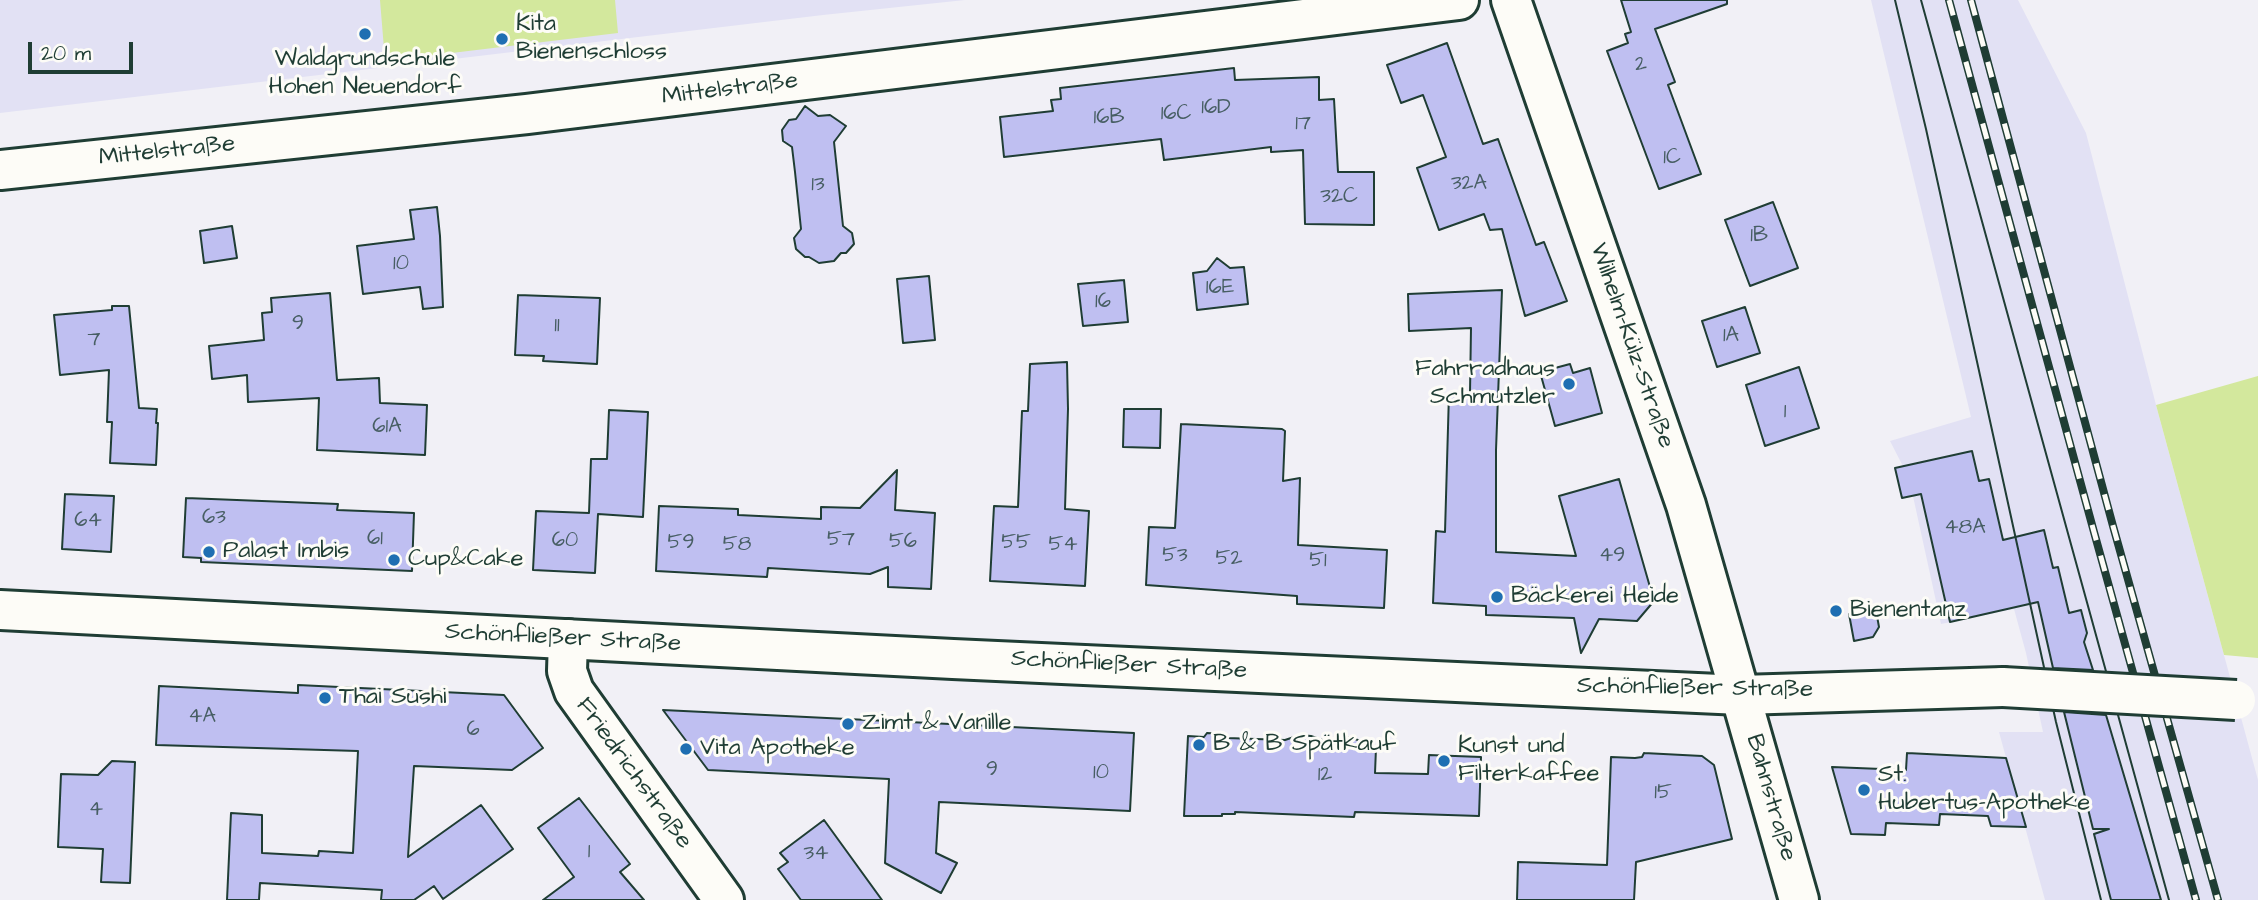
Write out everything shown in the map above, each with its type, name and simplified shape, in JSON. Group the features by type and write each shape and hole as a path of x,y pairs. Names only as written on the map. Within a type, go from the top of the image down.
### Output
{"street":[{"name":"Mittelstraße","path":"0,170 527,114 1459,0"},
{"name":"Wilhelm-Külz-Straße","path":"1511,0 1686,505 1741,695"},
{"name":"Schönfließer Straße","path":"0,610 953,659 1741,695 2003,687 2247,701"},
{"name":"Friedrichstraße","path":"568,639 567,671 574,691 724,900"},
{"name":"Bahnstraße","path":"1741,695 1798,900"}],"shaded area":[{"path":"0,0 965,0 0,113"},
{"path":"1871,0 2018,0 2086,133 2156,405 2258,780 2258,900 2045,900 1999,732 2043,732 2014,609 1941,624 1909,478 1890,441 1971,417"}],"green space":[{"path":"380,0 615,0 618,33 385,61"},
{"path":"2258,376 2258,658 2224,655 2156,405"}],"building":[{"path":"1621,0 1727,0 1727,4 1655,29 1675,82 1668,85 1701,174 1659,189 1607,51 1628,43 1625,34 1631,32"},
{"path":"1447,43 1483,144 1498,139 1536,245 1544,242 1567,301 1525,316 1502,229 1490,230 1484,214 1439,230 1417,168 1446,157 1423,95 1401,103 1387,65"},
{"path":"1234,68 1235,80 1319,77 1319,100 1334,99 1338,172 1374,172 1374,225 1305,224 1303,150 1271,152 1271,147 1164,160 1161,139 1004,157 1000,117 1053,111 1051,100 1061,99 1060,88"},
{"path":"805,106 818,116 830,115 846,126 834,142 843,226 852,233 854,244 834,261 819,263 805,257 796,249 794,238 801,229 795,172 792,147 783,141 782,130 789,120 796,119"},
{"path":"1773,202 1798,268 1750,286 1725,220"},
{"path":"437,207 443,307 423,309 420,287 363,294 357,246 414,239 410,210"},
{"path":"232,226 237,258 204,263 200,231"},
{"path":"1217,258 1230,268 1244,267 1248,304 1197,310 1193,273 1207,271"},
{"path":"929,276 935,340 903,343 897,279"},
{"path":"1124,280 1128,322 1083,326 1078,284"},
{"path":"1502,290 1496,450 1496,552 1576,556 1559,496 1619,479 1654,601 1637,621 1599,619 1581,653 1574,618 1486,615 1486,606 1433,603 1436,531 1445,532 1449,393 1470,393 1471,328 1409,331 1408,294"},
{"path":"330,293 337,380 379,378 380,403 427,405 425,455 317,450 319,398 248,402 247,375 212,379 209,346 264,340 262,313 272,312 271,298"},
{"path":"518,295 600,298 597,364 543,361 544,356 515,355"},
{"path":"112,306 129,306 139,408 157,409 156,465 110,463 112,422 107,422 109,370 60,375 54,315 112,310"},
{"path":"1745,307 1760,353 1717,367 1702,321"},
{"path":"1067,362 1065,509 1089,511 1085,586 990,581 994,506 1018,507 1022,411 1028,411 1030,364"},
{"path":"1570,364 1573,373 1590,368 1602,413 1555,426 1540,372"},
{"path":"1799,367 1819,428 1765,446 1746,385"},
{"path":"1124,409 1161,409 1160,448 1123,447"},
{"path":"609,410 648,412 643,517 598,514 595,573 533,570 536,511 589,513 591,459 607,459"},
{"path":"1181,424 1285,431 1283,481 1300,478 1298,545 1387,550 1384,608 1297,604 1297,596 1146,585 1149,527 1175,528"},
{"path":"1972,451 1979,481 1989,479 2003,540 2044,530 2053,568 2058,567 2069,613 2081,610 2087,633 2084,642 2093,670 2053,668 2038,602 1950,622 1921,494 1902,498 1895,468"},
{"path":"897,470 895,510 935,513 931,589 888,587 888,567 870,574 768,568 767,577 656,571 659,506 738,509 738,515 821,519 821,507 860,508"},
{"path":"65,494 114,496 111,552 62,549"},
{"path":"186,498 338,504 337,510 414,513 412,571 201,562 201,558 183,557"},
{"path":"1867,610 1877,616 1879,627 1873,637 1854,641 1849,614"},
{"path":"298,685 504,695 543,748 512,770 414,766 408,857 481,805 513,849 443,899 434,886 414,900 381,900 382,890 260,883 259,900 227,900 231,813 262,815 262,853 318,856 319,851 353,853 358,751 156,745 159,686 298,693"},
{"path":"663,710 1134,733 1130,811 939,802 936,853 957,863 941,893 885,863 889,779 708,770"},
{"path":"2064,712 2106,715 2161,900 2111,900 2094,834 2109,829 2093,829"},
{"path":"1207,733 1224,734 1227,738 1285,740 1300,735 1328,742 1342,737 1353,738 1376,748 1375,773 1428,774 1429,755 1481,757 1479,816 1355,812 1354,817 1235,812 1222,816 1184,816 1188,736 1204,737"},
{"path":"1644,753 1702,756 1714,765 1732,839 1636,862 1634,900 1517,900 1518,862 1607,865 1611,757 1635,758 1642,757"},
{"path":"1907,753 2006,758 2026,827 1991,826 1988,816 1940,814 1939,825 1886,823 1885,835 1851,834 1832,767 1906,770"},
{"path":"112,761 135,762 130,883 101,882 103,849 58,847 61,774 98,775"},
{"path":"579,798 630,864 620,872 644,900 543,900 574,877 538,828"},
{"path":"824,820 882,900 801,900 778,869 788,862 780,853"}],"tram line":[{"path":"1895,0 1926,129 2056,722 2101,900"},
{"path":"1921,0 2169,900"}],"railway":[{"path":"1949,0 2196,900"},
{"path":"1971,0 2113,526 2218,900"}],"place":[{"name":"Waldgrundschule Hohen Neuendorf","path":"365,34"},
{"name":"Kita Bienenschloss","path":"502,39"},
{"name":"Fahrradhaus Schmutzler","path":"1569,384"},
{"name":"Palast Imbis","path":"209,552"},
{"name":"Cup&Cake","path":"394,560"},
{"name":"Bäckerei Heide","path":"1497,597"},
{"name":"Bienentanz","path":"1836,611"},
{"name":"Thai Sushi","path":"325,698"},
{"name":"Zimt & Vanille","path":"848,724"},
{"name":"B & B Spätkauf","path":"1199,745"},
{"name":"Vita Apotheke","path":"686,749"},
{"name":"Kunst und Filterkaffee","path":"1444,761"},
{"name":"St. Hubertus-Apotheke","path":"1864,790"}]}
